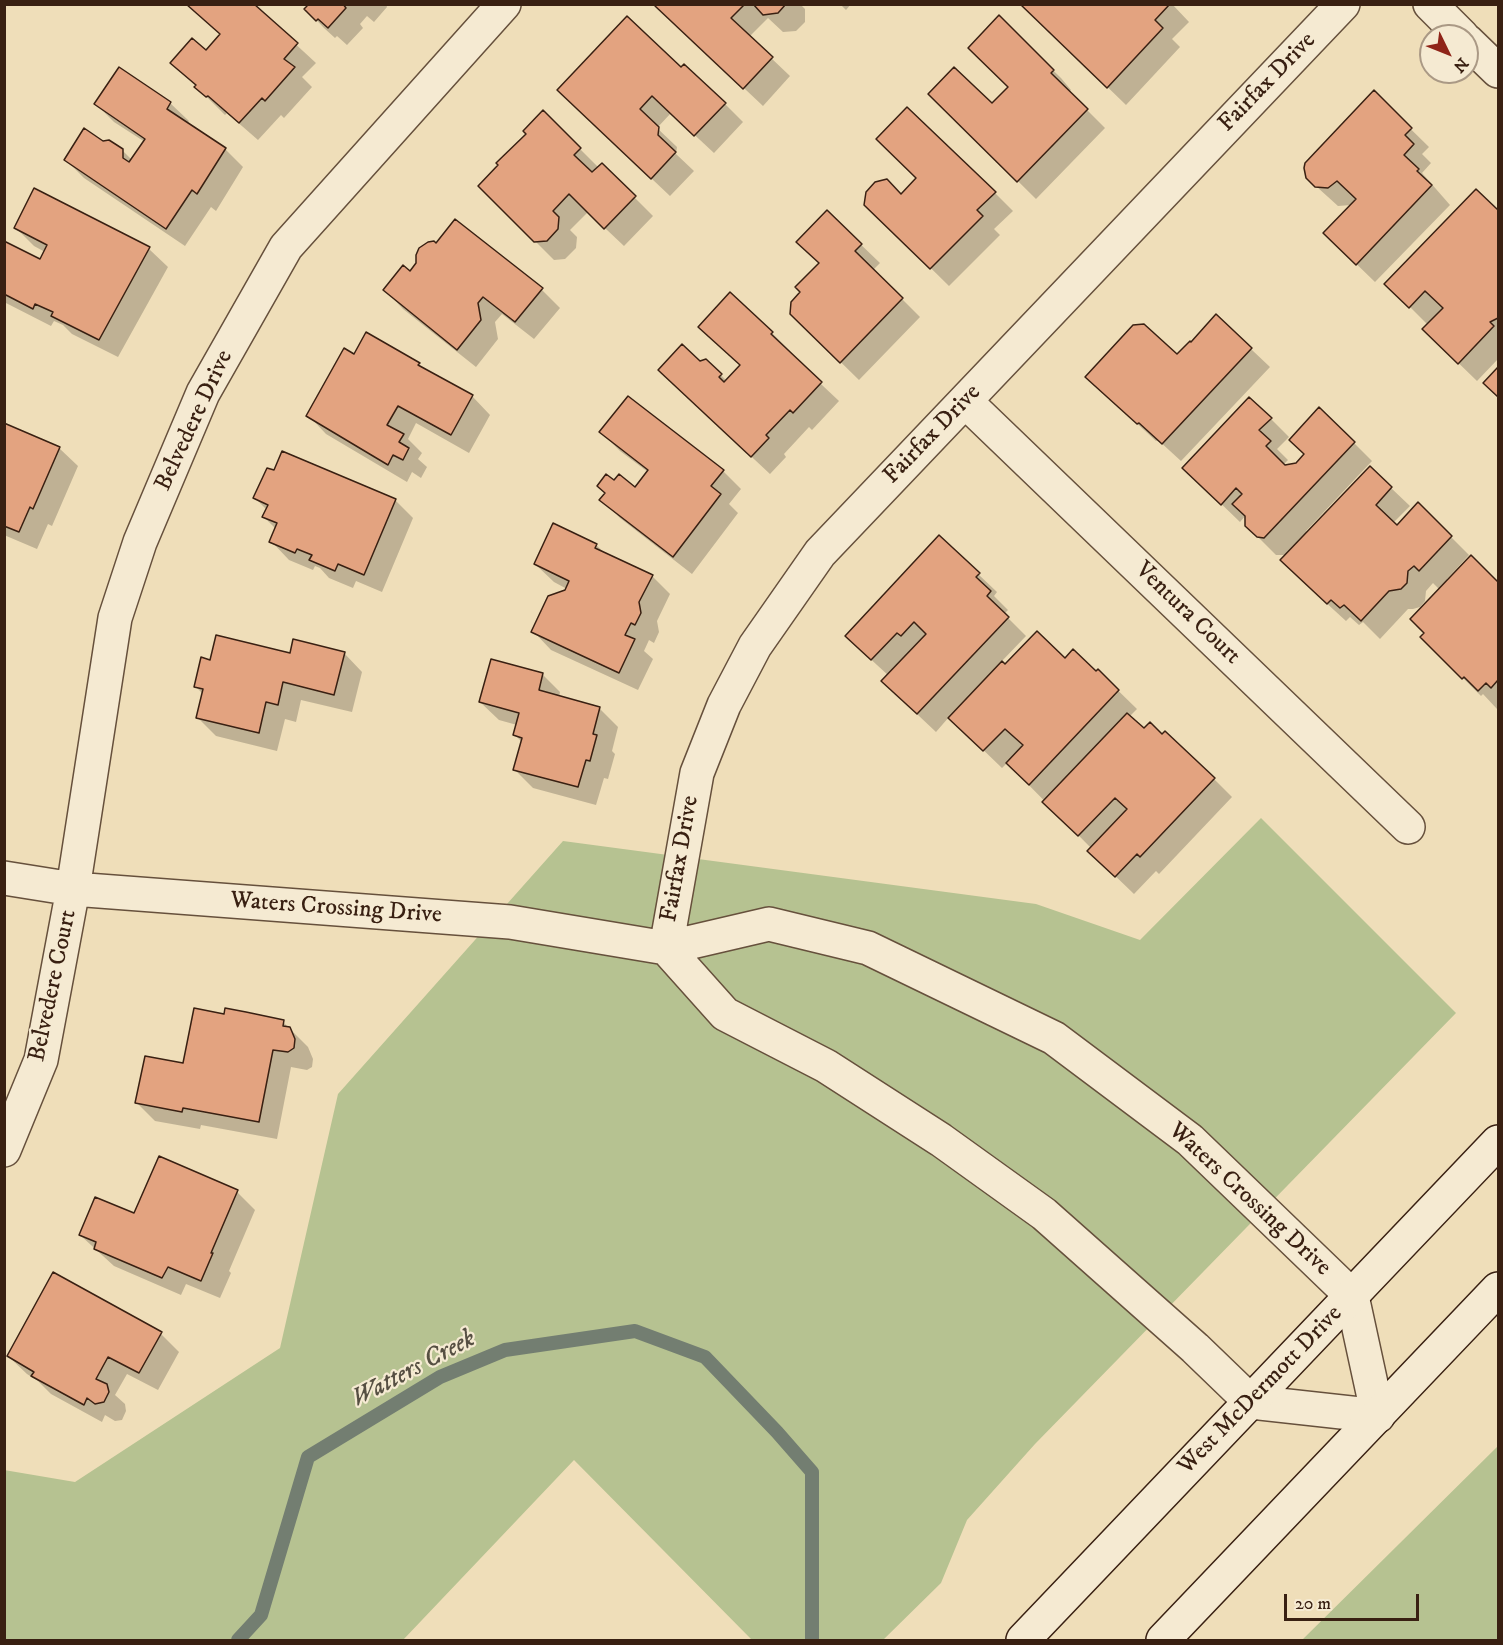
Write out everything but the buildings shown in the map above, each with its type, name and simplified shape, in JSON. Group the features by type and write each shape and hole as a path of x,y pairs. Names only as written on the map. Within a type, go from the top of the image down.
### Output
{"street":[{"name":"Belvedere Drive","path":"74,889 115,618 140,542 203,393 286,248 504,4"},
{"name":"Fairfax Drive","path":"666,948 697,773 724,705 755,646 820,552 1343,4"},
{"path":"1430,4 1450,24"},
{"path":"1479,52 1498,71"},
{"name":"Ventura Court","path":"965,401 1408,827"},
{"name":"Waters Crossing Drive","path":"4,878 74,889 510,922 666,948 769,924 868,948 1054,1038 1190,1140 1352,1296 1378,1416"},
{"name":"Belvedere Court","path":"4,1150 41,1060 74,889"},
{"path":"666,948 725,1014 826,1066 941,1140 1044,1214 1195,1348 1251,1402 1378,1416"},
{"name":"West McDermott Drive","path":"1030,1633 1498,1142"},
{"path":"1163,1641 1498,1289"}],"green space":[{"path":"1261,818 1456,1013 1035,1444 967,1520 941,1583 883,1640 752,1640 574,1460 403,1640 5,1640 4,1470 75,1482 280,1348 338,1094 563,841 1036,904 1140,940"},
{"path":"1498,1446 1498,1640 1302,1640"}],"waterway":[{"name":"Watters Creek","path":"238,1640 261,1615 308,1457 440,1377 505,1350 635,1331 705,1357 812,1472 812,1640"}]}
